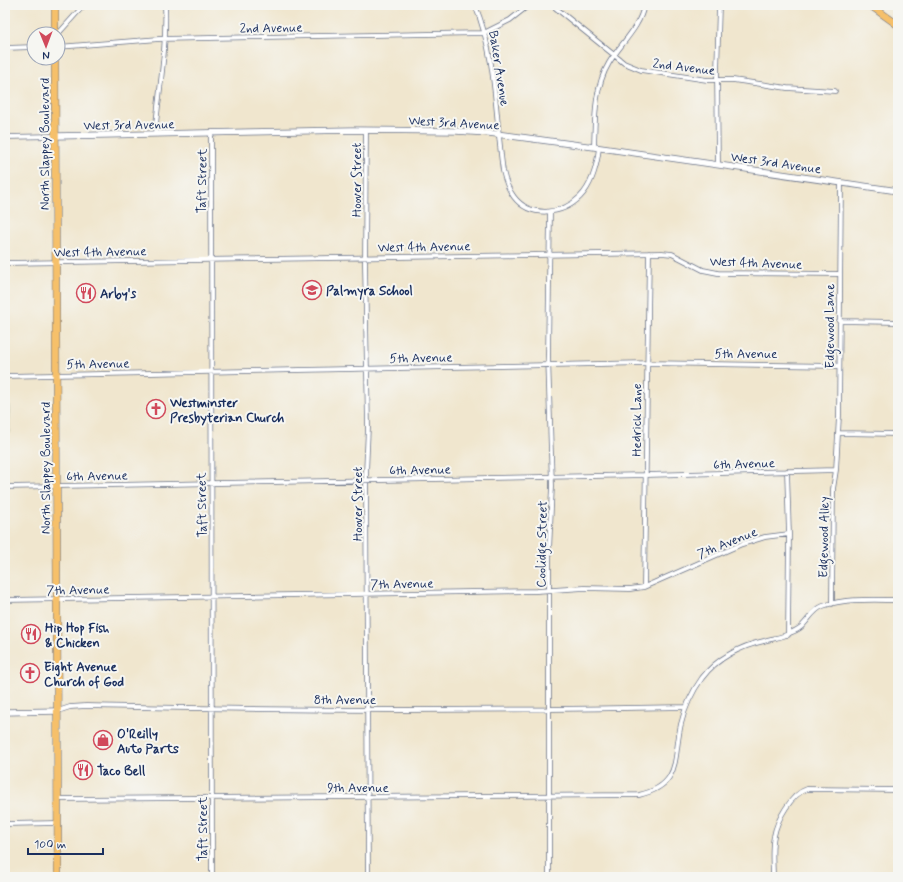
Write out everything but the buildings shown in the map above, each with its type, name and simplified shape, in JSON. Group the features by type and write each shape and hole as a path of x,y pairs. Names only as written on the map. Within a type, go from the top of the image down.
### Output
{"main road":[{"path":"55,5 56,26"},
{"path":"870,5 898,25"},
{"name":"North Slappey Boulevard","path":"55,66 58,877"}],"street":[{"path":"64,26 84,5"},
{"path":"155,134 166,39 165,5"},
{"name":"Baker Avenue","path":"476,5 486,32 493,72 504,177 513,196 528,208 550,212"},
{"path":"486,32 510,20 529,5"},
{"name":"2nd Avenue","path":"552,5 624,63 641,70 717,80 733,80 787,88 835,91"},
{"path":"550,212 564,207 580,196 593,174 597,148 598,92 600,80 614,55 632,32 642,13 644,5"},
{"path":"718,164 717,80 719,5"},
{"name":"2nd Avenue","path":"66,46 166,39 486,32"},
{"path":"5,48 26,47"},
{"name":"West 3rd Avenue","path":"5,137 366,130 456,131 500,135 718,164 898,191"},
{"name":"Hoover Street","path":"366,130 365,258 367,369 368,877"},
{"name":"Taft Street","path":"211,133 212,877"},
{"name":"Edgewood Lane","path":"836,470 838,433 841,183"},
{"name":"Coolidge Street","path":"549,877 549,551 552,476 549,365 550,212"},
{"name":"West 4th Avenue","path":"5,263 649,253 672,254 703,270 718,273 839,274"},
{"name":"Hedrick Lane","path":"644,587 649,253"},
{"path":"839,321 898,322"},
{"name":"5th Avenue","path":"5,376 647,363 762,363 838,366"},
{"path":"838,433 898,434"},
{"name":"6th Avenue","path":"5,487 836,470"},
{"name":"Edgewood Alley","path":"832,604 832,508 836,470"},
{"path":"787,471 789,534 788,635"},
{"name":"7th Avenue","path":"5,600 550,590 584,588 630,589 644,587 742,544 765,537 789,534"},
{"path":"686,707 691,695 703,677 727,655 762,641 788,635 802,626 820,607 850,600 898,600"},
{"name":"8th Avenue","path":"5,712 58,711 70,707 86,706 212,710 686,707"},
{"name":"9th Avenue","path":"58,799 212,797 639,796 657,789 669,779 674,768 680,726 686,707"},
{"path":"773,877 774,836 790,802 797,793 807,789 898,790"},
{"path":"5,824 58,823"}],"green space":[{"path":"5,376 8,376 9,432 5,432"}],"place":[{"name":"Palmyra School","path":"312,290"},
{"name":"Arby's","path":"86,293"},
{"name":"Westminster Presbyterian Church","path":"156,409"},
{"name":"Hip Hop Fish & Chicken","path":"31,634"},
{"name":"Eight Avenue Church of God","path":"30,673"},
{"name":"O'Reilly Auto Parts","path":"103,740"},
{"name":"Taco Bell","path":"83,770"}]}
